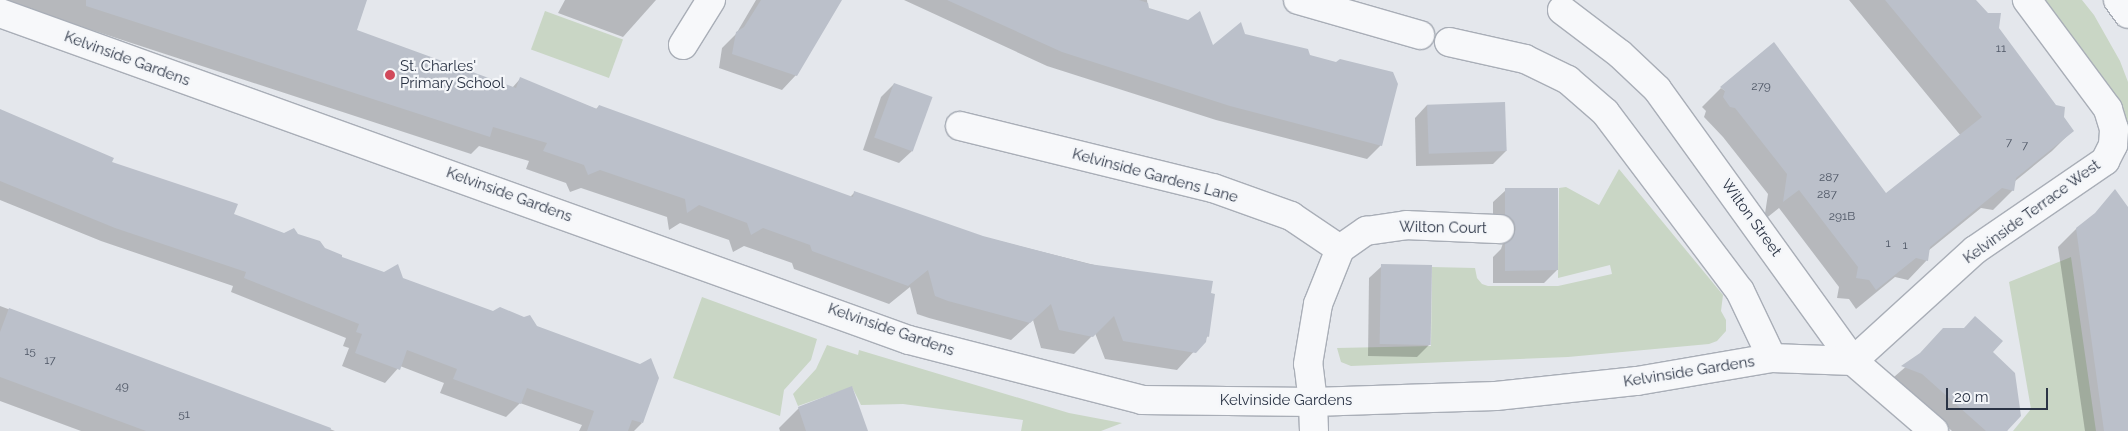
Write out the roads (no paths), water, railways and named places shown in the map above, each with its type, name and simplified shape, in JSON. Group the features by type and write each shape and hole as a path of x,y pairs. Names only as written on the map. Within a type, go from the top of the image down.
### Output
{"street":[{"path":"683,45 711,0"},
{"path":"1298,0 1420,35"},
{"name":"Kelvinside Terrace West","path":"1854,360 1976,250 2105,161 2113,145 2114,129 2108,109 2027,0"},
{"path":"2118,0 2128,14"},
{"name":"Wilton Street","path":"1562,10 1620,54 1657,89 1854,360 1934,431"},
{"name":"Kelvinside Gardens","path":"0,14 909,340 1142,400 1313,402 1496,396 1637,381 1772,358 1854,360"},
{"path":"1449,42 1525,59 1568,80 1605,112 1740,291 1772,358"},
{"name":"Kelvinside Gardens Lane","path":"960,126 1213,188 1291,216 1340,249"},
{"name":"Wilton Court","path":"1340,249 1366,231 1407,225 1500,229"},
{"path":"1314,431 1313,402 1308,364 1318,304 1340,249"}],"place":[{"name":"St. Charles' Primary School","path":"390,75"}]}
